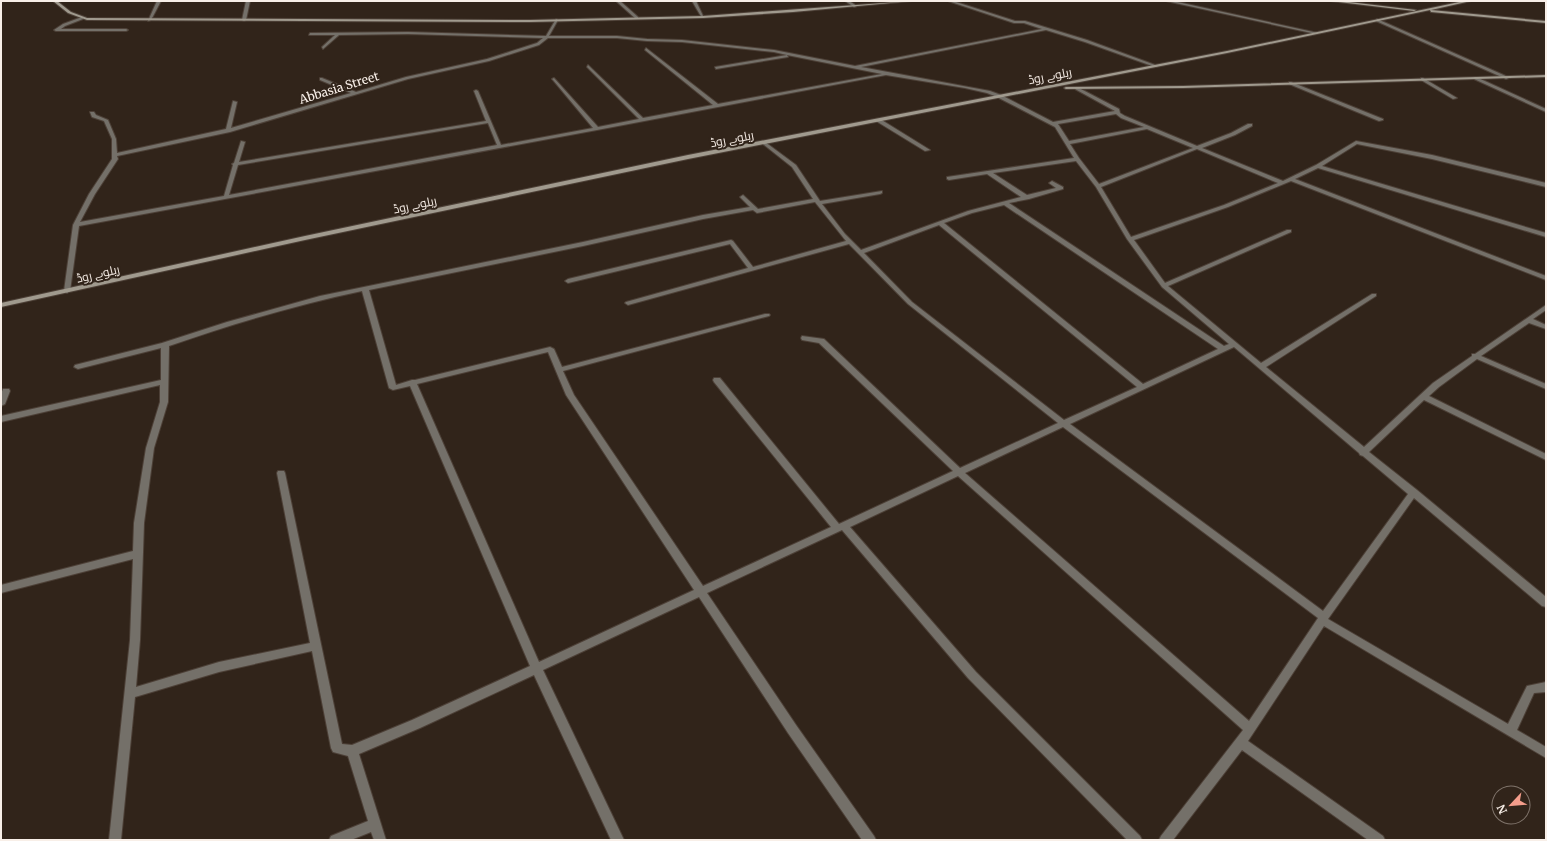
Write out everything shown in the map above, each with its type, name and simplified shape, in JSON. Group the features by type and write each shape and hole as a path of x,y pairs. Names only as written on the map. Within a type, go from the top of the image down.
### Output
{"street":[{"path":"55,1 62,8 82,18"},
{"path":"149,20 159,1"},
{"path":"244,20 248,1"},
{"path":"618,1 637,18"},
{"path":"694,1 703,17"},
{"path":"847,1 855,6"},
{"path":"126,30 56,30 82,18 149,20 556,20 703,17 910,1"},
{"path":"950,1 1015,22 1024,22 1156,66"},
{"path":"1168,1 1316,32"},
{"path":"1332,1 1546,22"},
{"name":"ریلوے روڈ","path":"1,305 305,238 688,157 1156,66 1469,1"},
{"name":"Abbasia Street","path":"115,155 228,131 406,78 488,60 538,44 547,36 556,20"},
{"path":"1376,20 1507,78"},
{"path":"856,68 868,64 1046,29"},
{"path":"310,34 424,33 617,37 647,40 682,40 792,55 887,74 965,87 999,96 1057,126 1077,159 1098,186 1130,239 1164,286 1260,368 1414,492 1546,603"},
{"path":"323,48 339,34"},
{"path":"646,50 717,106"},
{"path":"716,68 792,55"},
{"path":"588,66 642,120"},
{"path":"76,225 887,74"},
{"path":"1043,88 1183,87 1546,76"},
{"path":"1474,78 1546,111"},
{"path":"320,79 355,93"},
{"path":"554,79 597,129"},
{"path":"1422,79 1455,98"},
{"path":"1291,83 1381,120"},
{"path":"1076,88 1117,112 1123,118 1283,183"},
{"path":"476,91 500,147"},
{"path":"228,131 235,102"},
{"path":"1052,124 1117,112"},
{"path":"67,291 76,225 92,194 115,159 114,139 106,120 94,116 92,113"},
{"path":"878,120 927,150"},
{"path":"235,164 488,122"},
{"path":"1098,186 1233,134 1250,125"},
{"path":"1068,143 1147,128"},
{"path":"226,198 235,164 243,142"},
{"path":"1130,239 1203,215 1283,183 1318,166 1356,142 1432,157 1546,184"},
{"path":"765,143 794,166 818,202 843,234 910,303 1063,423 1323,619 1546,753"},
{"path":"949,178 1077,159"},
{"path":"1318,166 1546,235"},
{"path":"988,172 1027,198"},
{"path":"1290,179 1546,278"},
{"path":"861,252 970,212 1061,188 1052,183"},
{"path":"743,197 757,211 880,192"},
{"path":"1005,203 1223,349"},
{"path":"78,367 165,345 229,323 320,298 703,217 754,208"},
{"path":"940,223 1142,387"},
{"path":"1164,286 1289,230"},
{"path":"568,281 731,242 752,270"},
{"path":"628,303 851,242"},
{"path":"365,289 393,388 412,382 550,349 570,395 792,729 870,840"},
{"path":"1260,368 1374,295"},
{"path":"1364,453 1436,386 1475,356 1546,307"},
{"path":"559,370 767,315"},
{"path":"1528,320 1546,327"},
{"path":"805,338 821,341 959,472 1250,729"},
{"path":"116,840 135,640 139,523 150,448 164,402 165,345"},
{"path":"281,473 337,748 352,751 416,724 1233,345"},
{"path":"1475,356 1546,387"},
{"path":"717,380 840,527 972,675 1136,840"},
{"path":"1,419 164,382"},
{"path":"412,382 536,668 618,840"},
{"path":"1,404 6,391"},
{"path":"1424,397 1546,457"},
{"path":"1165,840 1242,742 1323,619 1414,492"},
{"path":"1,589 137,554"},
{"path":"130,694 219,667 317,646"},
{"path":"1510,732 1531,688 1546,687"},
{"path":"1242,742 1379,840"},
{"path":"352,751 380,840"},
{"path":"335,840 376,824"}]}
